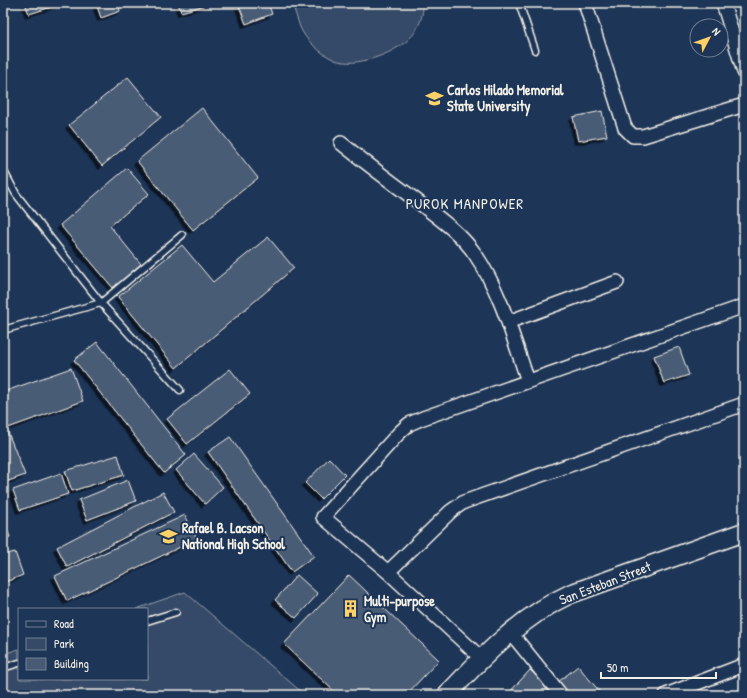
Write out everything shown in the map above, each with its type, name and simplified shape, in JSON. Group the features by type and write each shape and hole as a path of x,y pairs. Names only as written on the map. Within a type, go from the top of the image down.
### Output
{"street":[{"path":"585,3 625,128 633,136 643,136 744,105"},
{"path":"723,3 744,72"},
{"path":"341,143 459,235 474,253 488,275 500,299 528,381"},
{"path":"508,322 617,282"},
{"path":"481,658 388,572 323,517 409,424 744,306"},
{"path":"388,572 451,512 464,502 744,404"},
{"name":"San Esteban Street","path":"447,695 481,658 543,608 570,594 744,532"},
{"path":"511,633 561,695"},
{"path":"666,695 744,665"}],"lane":[{"path":"519,3 536,50"},
{"path":"3,170 16,194 101,303 180,390"},
{"path":"3,330 101,303 182,235"},
{"path":"148,621 176,612"},
{"path":"3,668 18,662"}],"green space":[{"path":"292,3 423,3 423,8 418,27 412,36 402,45 374,58 363,61 344,62 335,60 319,50 310,42 302,32"},
{"path":"185,592 305,695 3,695 3,654 18,649 18,680 148,680 148,608 139,608"}],"building":[{"path":"25,3 64,3 29,14"},
{"path":"96,3 118,3 120,11 101,18"},
{"path":"178,3 209,3 209,4 181,12"},
{"path":"238,3 268,3 272,14 246,24"},
{"path":"128,77 161,117 102,166 69,125"},
{"path":"202,108 258,178 193,230 137,161"},
{"path":"602,111 607,136 578,141 573,117"},
{"path":"127,168 149,194 110,226 141,264 113,288 60,225"},
{"path":"268,237 294,268 176,368 118,297 182,245 213,282"},
{"path":"97,342 186,455 164,473 74,360"},
{"path":"679,347 689,375 664,383 654,356"},
{"path":"71,368 83,401 8,428 3,413 3,392"},
{"path":"230,369 250,394 187,444 167,419"},
{"path":"3,420 25,475 3,483"},
{"path":"230,437 314,556 292,572 208,452"},
{"path":"194,454 223,487 205,504 176,470"},
{"path":"118,455 124,475 72,491 65,471"},
{"path":"329,458 345,475 321,499 305,483"},
{"path":"61,473 68,494 20,510 13,490"},
{"path":"128,480 136,501 87,520 79,500"},
{"path":"163,492 174,512 67,567 57,547"},
{"path":"185,515 197,539 67,601 55,576"},
{"path":"3,518 10,537 3,539"},
{"path":"15,552 23,575 3,583 3,555"},
{"path":"297,575 318,594 296,618 275,600"},
{"name":"Multi-purpose Gym","path":"349,575 439,660 406,695 338,695 284,644"},
{"path":"578,666 600,692 596,695 569,695 558,682"},
{"path":"530,670 551,689 545,695 509,695 508,694"}],"place":[{"name":"Carlos Hilado Memorial State University","path":"434,98"},
{"name":"Rafael B. Lacson National High School","path":"169,536"},
{"name":"Multi-purpose Gym","path":"351,609"}],"district":[{"name":"PUROK MANPOWER","path":"465,204"}]}
